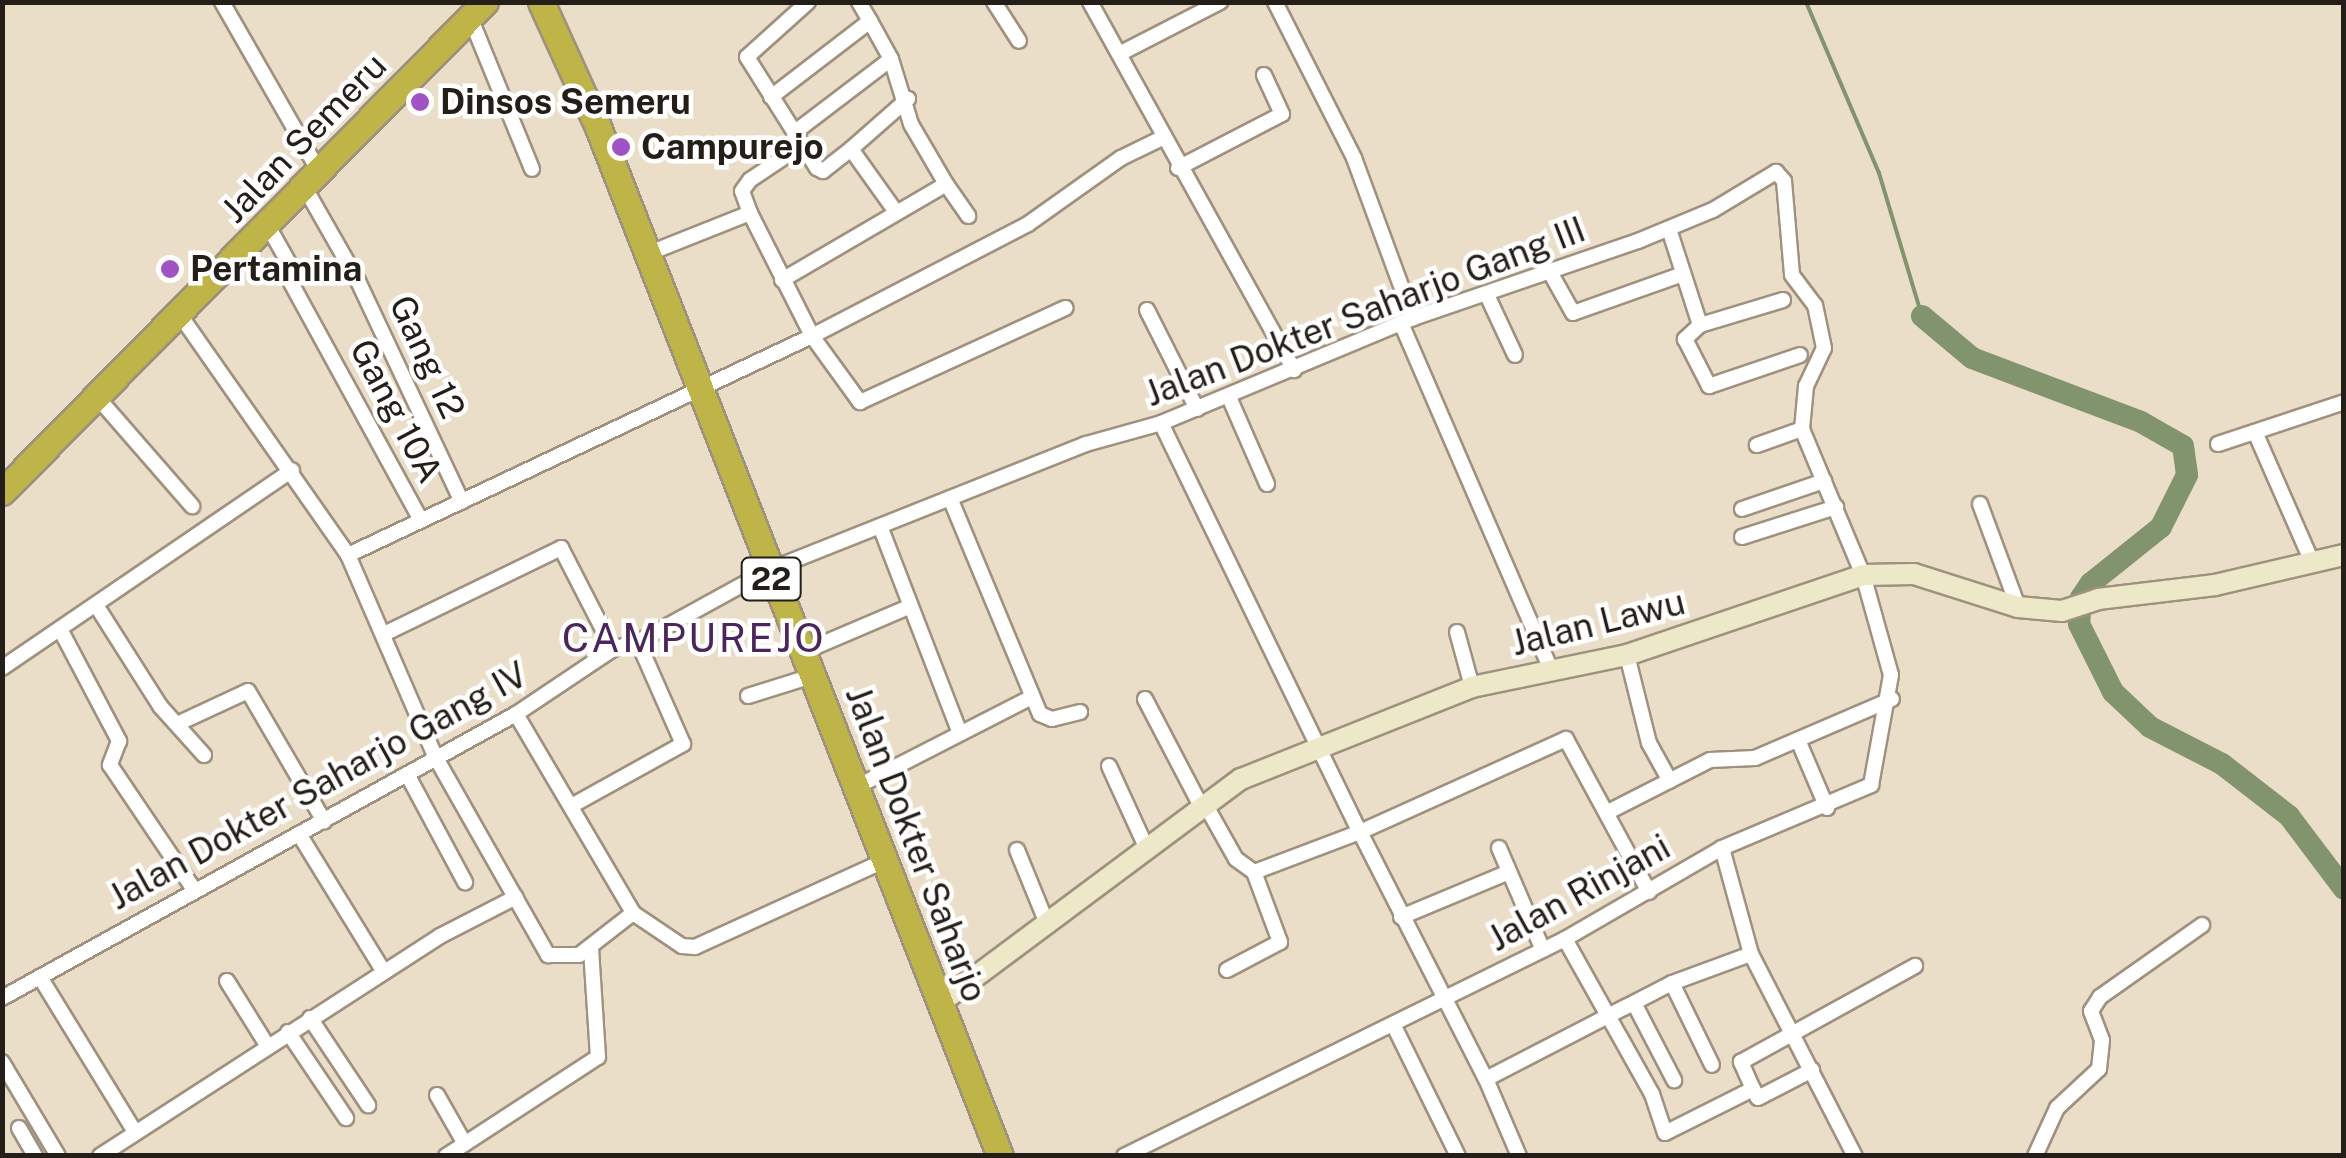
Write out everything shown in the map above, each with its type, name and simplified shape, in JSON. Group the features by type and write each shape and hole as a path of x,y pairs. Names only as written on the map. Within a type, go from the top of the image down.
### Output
{"highway":[{"name":"Jalan Dokter Saharjo","path":"541,2 647,254 767,571 808,664 1000,1156"},
{"name":"Jalan Semeru","path":"2,492 481,6"}],"street":[{"name":"Gang 12","path":"222,2 312,181 462,502"},
{"path":"808,2 747,52 771,97 823,171 908,99"},
{"path":"858,2 891,59 908,99 911,124 968,216"},
{"path":"994,2 1019,42"},
{"path":"1090,2 1178,168 1294,370"},
{"path":"1119,54 1220,2"},
{"path":"1275,2 1354,158 1407,321 1552,672"},
{"path":"481,6 532,169"},
{"path":"771,97 870,21"},
{"path":"891,59 742,191 812,336 856,399 864,402 1065,308"},
{"path":"1178,168 1282,114 1264,75"},
{"path":"348,556 697,385 812,336 1028,224 1121,158 1162,138"},
{"path":"851,149 896,212"},
{"name":"Jalan Dokter Saharjo Gang III","path":"767,571 1086,444 1162,424 1407,321 1669,229 1771,174 1782,176 1788,262 1819,313 1824,348 1806,386 1802,429"},
{"path":"782,280 946,184"},
{"path":"647,254 750,213"},
{"name":"Gang 10A","path":"268,226 290,265 284,270 421,520"},
{"path":"1669,229 1700,325"},
{"path":"1550,272 1573,313 1683,274"},
{"path":"1487,296 1515,354"},
{"path":"1783,300 1700,325 1685,339 1708,386 1800,355"},
{"path":"1148,310 1197,410"},
{"path":"180,315 292,470 348,556 436,758 552,957 591,948 634,913"},
{"path":"97,397 192,506"},
{"path":"1230,397 1267,484"},
{"path":"2218,444 2344,402"},
{"path":"1162,424 1400,917 1486,1080 1519,1156"},
{"path":"1756,445 1802,429"},
{"name":"Jalan Rinjani","path":"1124,1156 1566,939 1722,848 1827,808 1876,777 1892,699 1891,675 1863,575 1802,429"},
{"path":"2255,432 2313,564"},
{"path":"2,668 292,470"},
{"path":"1742,509 1824,481"},
{"path":"950,498 1032,697 1046,720 1080,712"},
{"path":"1980,504 2018,607"},
{"path":"1742,537 1836,507"},
{"path":"880,526 960,733"},
{"path":"384,634 562,548 614,648"},
{"name":"Jalan Lawu","path":"940,1003 1148,851 1203,805 1316,744 1472,686 1627,655 1863,575 1914,574 2018,607 2062,612 2098,599 2215,585 2344,555"},
{"name":"Jalan Dokter Saharjo Gang IV","path":"2,998 516,714 614,648 638,642 767,571"},
{"path":"96,605 176,724 204,755"},
{"path":"748,696 912,606"},
{"path":"60,630 119,740 110,764 195,890"},
{"path":"1457,632 1472,686"},
{"path":"573,805 683,744 638,642"},
{"path":"1627,655 1648,744 1670,780"},
{"path":"176,724 248,690 324,821"},
{"path":"856,787 1032,697"},
{"path":"1145,699 1236,859 1254,872 1280,942 1226,970"},
{"path":"1608,812 1710,760 1755,758 1892,699"},
{"path":"516,714 634,913 688,949 884,860"},
{"path":"1254,872 1360,832 1563,739 1570,741 1649,892"},
{"path":"1798,740 1827,808"},
{"path":"1109,766 1148,851"},
{"path":"407,774 465,882"},
{"path":"299,834 384,972"},
{"path":"1499,848 1543,950"},
{"path":"1722,848 1751,954 1855,1156"},
{"path":"1017,850 1048,926"},
{"path":"1400,917 1509,872"},
{"path":"100,1156 121,1150 135,1132 458,924 516,898"},
{"path":"2036,1156 2057,1108 2099,1069 2102,1040 2092,1011 2100,997 2202,925"},
{"path":"1566,939 1665,1133 1753,1090"},
{"path":"446,1156 598,1057 591,948"},
{"path":"1486,1080 1672,983 1751,954"},
{"path":"1812,1070 1758,1098 1741,1062 1792,1030 1915,966"},
{"path":"40,976 135,1132"},
{"path":"227,982 267,1046"},
{"path":"1672,983 1712,1064"},
{"path":"1636,1005 1674,1080"},
{"path":"310,1018 368,1105"},
{"path":"1393,1024 1458,1156"},
{"path":"288,1032 346,1118"},
{"path":"2,1062 58,1156"},
{"path":"437,1095 465,1144"},
{"path":"18,1128 35,1156"}],"waterway":[{"path":"1806,2 1879,173 1922,316"},
{"path":"1922,316 1972,358 2141,422 2183,446 2187,475 2161,527 2091,583 2081,598 2079,624 2113,692 2150,727 2222,764 2289,816 2344,889"}],"place":[{"name":"Dinsos Semeru","path":"420,102"},
{"name":"Campurejo","path":"621,147"},
{"name":"Pertamina","path":"170,269"}],"district":[{"name":"CAMPUREJO","path":"694,638"}]}
